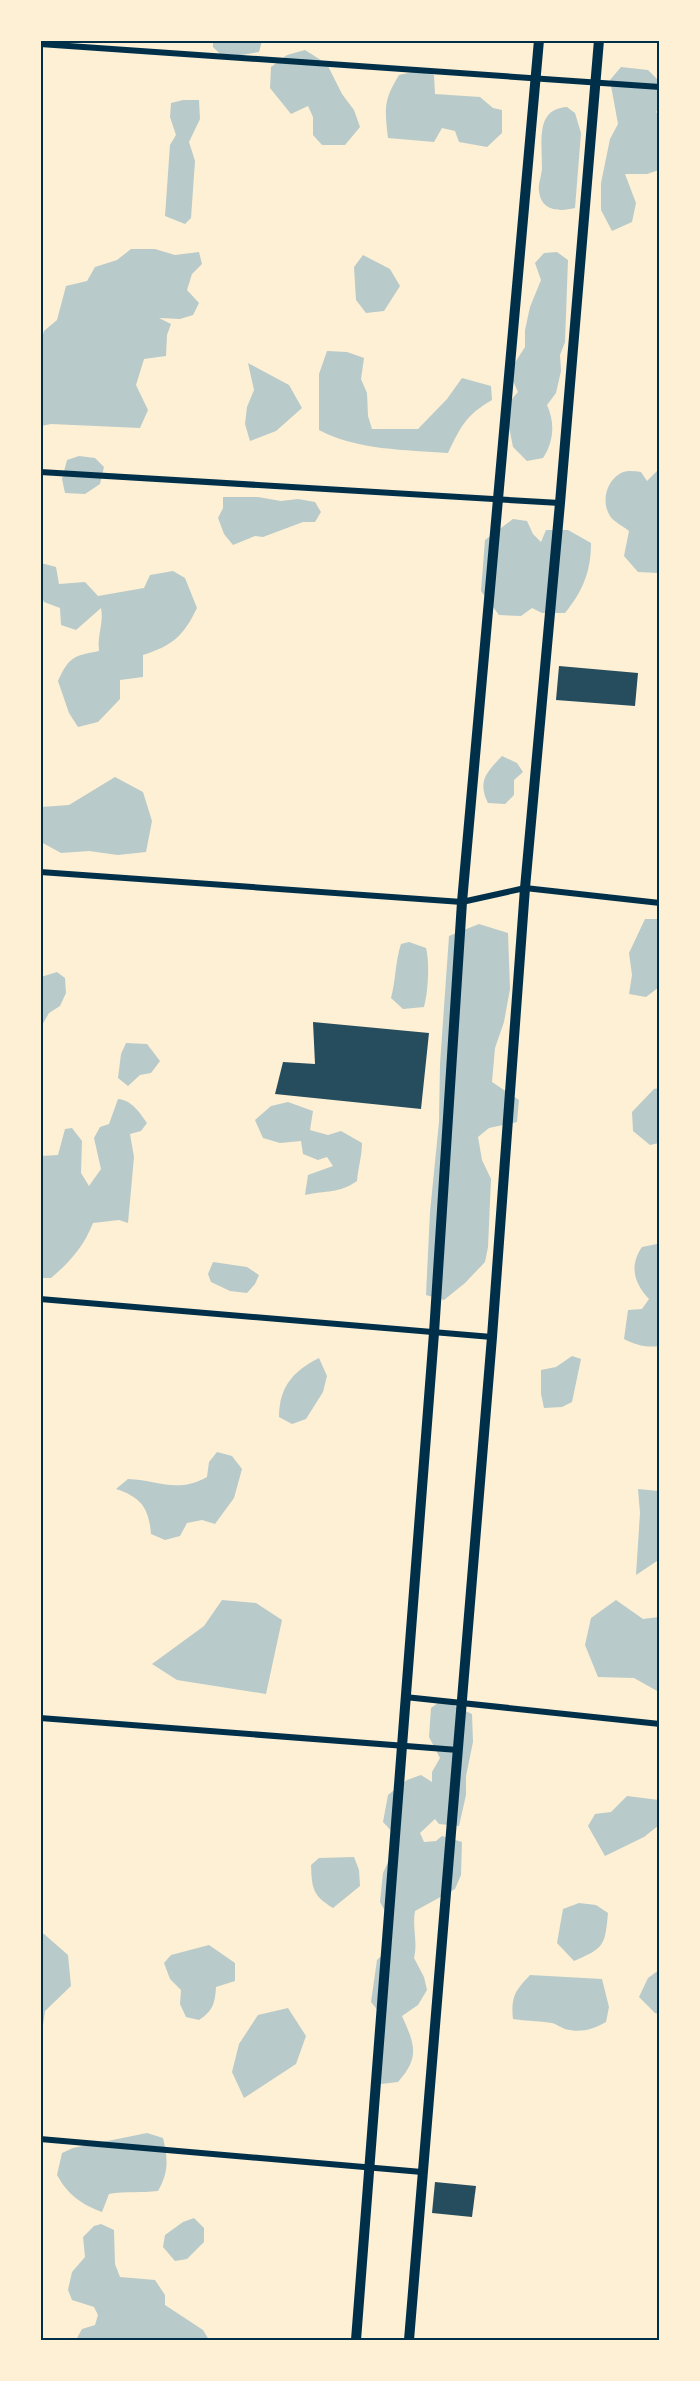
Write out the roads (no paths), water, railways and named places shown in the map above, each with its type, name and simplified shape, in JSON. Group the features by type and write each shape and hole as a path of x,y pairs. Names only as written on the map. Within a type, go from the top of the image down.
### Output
{"street":[{"path":"356,2340 434,1333 462,902 539,40"},
{"path":"409,2340 492,1338 525,888 599,40"},
{"path":"40,44 660,87"},
{"path":"40,472 560,503"},
{"path":"40,872 462,902 525,888 660,903"},
{"path":"40,1299 492,1338"},
{"path":"405,1697 660,1724"},
{"path":"40,1718 458,1750"},
{"path":"40,2139 422,2172"}]}
